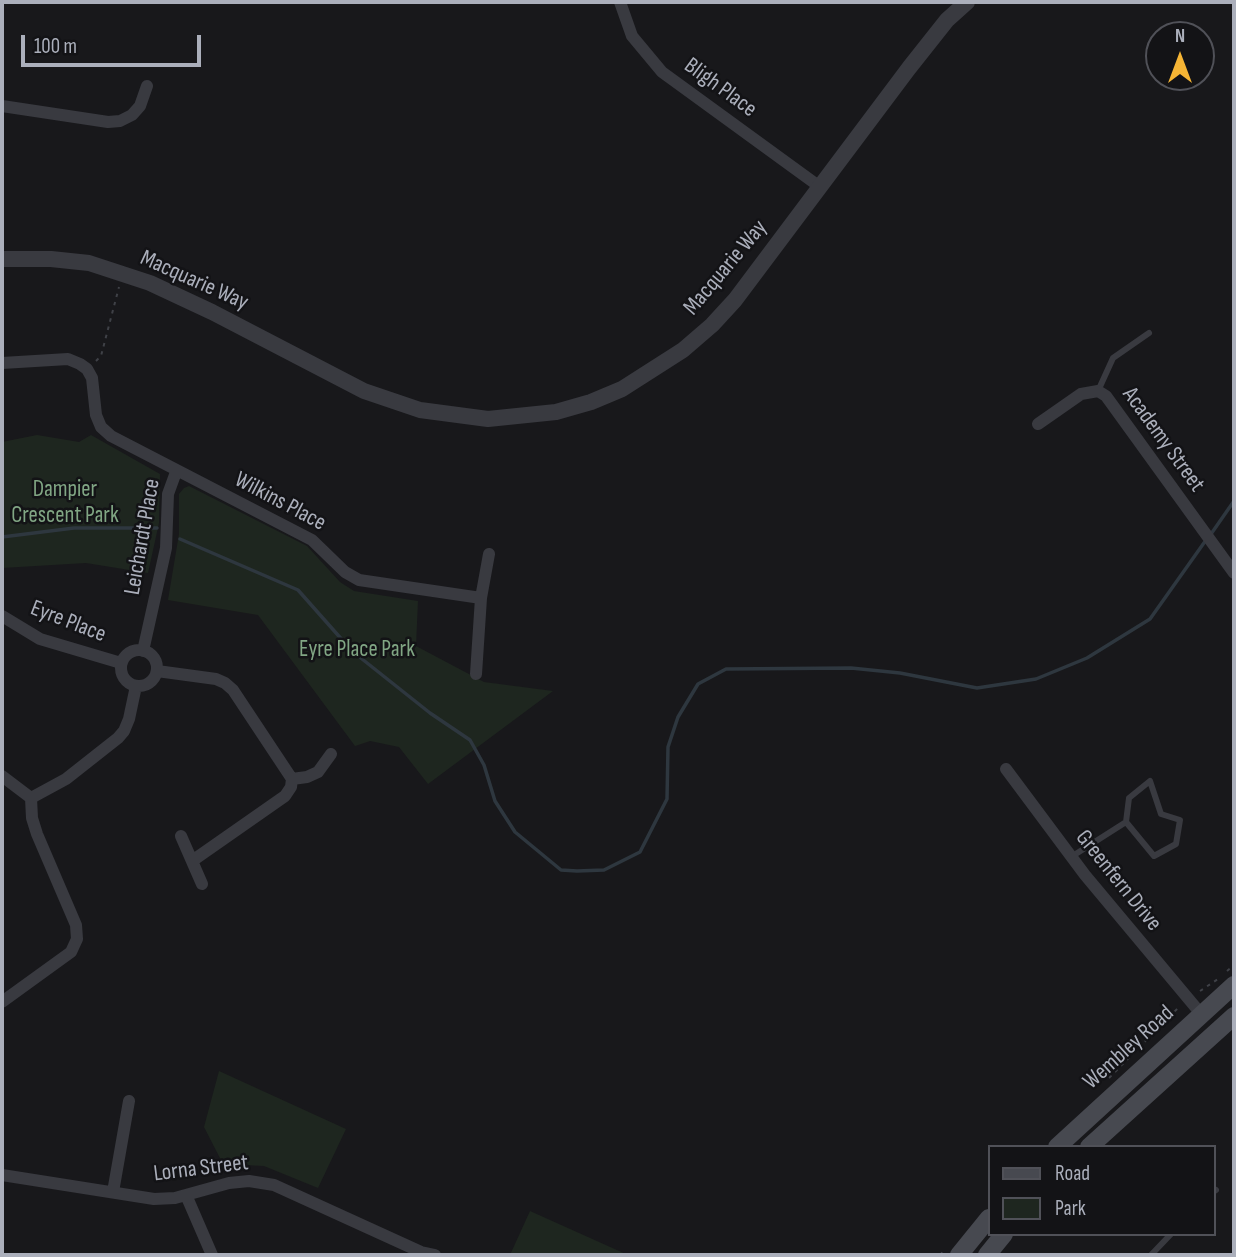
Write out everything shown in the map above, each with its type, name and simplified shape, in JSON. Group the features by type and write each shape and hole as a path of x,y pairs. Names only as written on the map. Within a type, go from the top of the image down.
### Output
{"main road":[{"name":"Wembley Road","path":"1059,1145 1234,985"},
{"name":"Wembley Road","path":"1091,1145 1234,1016"},
{"path":"1155,1058 1169,1074"},
{"path":"959,1255 988,1219"},
{"path":"987,1255 1002,1236"}],"street":[{"name":"Bligh Place","path":"620,2 632,36 662,72 820,187"},
{"name":"Macquarie Way","path":"2,259 51,259 89,263 174,292 363,391 420,410 488,419 556,412 622,389 683,350 735,300 947,20 967,2"},
{"path":"2,106 108,122 120,121 132,115 140,106 147,86"},
{"path":"2,363 68,359 87,369"},
{"name":"Wilkins Place","path":"87,369 92,378 96,415 101,427 111,436 312,540 345,572 359,580 481,598"},
{"name":"Academy Street","path":"1038,425 1081,394 1098,391 1106,396 1234,572"},
{"name":"Leichardt Place","path":"143,651 166,548 169,494 176,471"},
{"path":"475,674 481,598 489,554"},
{"name":"Eyre Place","path":"2,616 40,639 121,663"},
{"path":"143,651 152,656 157,671 147,685 136,686 130,684 122,675 121,663 132,652 143,651"},
{"path":"157,671 216,679 225,683 233,690 292,779 291,787 285,796 192,861"},
{"path":"32,798 66,779 118,738 129,719 136,686"},
{"path":"292,779 318,772 331,754"},
{"name":"Greenfern Drive","path":"1006,769 1071,857 1202,1015"},
{"path":"2,776 32,798"},
{"path":"2,1002 71,952 77,939 76,925 37,834 32,818 32,798"},
{"path":"181,836 202,884"},
{"path":"113,1192 128,1101"},
{"name":"Lorna Street","path":"2,1175 154,1199 186,1195 229,1183 249,1181 274,1185 421,1252 435,1255"},
{"path":"186,1195 212,1255"}],"lane":[{"path":"1098,391 1114,359 1149,332"},
{"path":"1150,781 1161,814 1180,820 1176,844 1154,856 1126,822 1129,798 1150,781"},
{"path":"1071,857 1126,822"},
{"path":"1151,1255 1169,1236"}],"path":[{"path":"87,369 101,356 123,274"}],"green space":[{"name":"Dampier Crescent Park","path":"37,435 79,442 91,435 160,474 159,523 148,573 86,563 2,568 2,442"},
{"name":"Eyre Place Park","path":"189,486 307,546 340,582 354,591 418,601 416,646 484,682 553,691 428,784 399,747 370,741 355,746 258,615 168,600 179,534 179,494"},
{"path":"219,1071 346,1129 318,1188 264,1166 223,1164 204,1127"},
{"path":"530,1211 628,1255 510,1255"}],"waterway":[{"path":"1211,534 1234,501"},
{"path":"2,537 74,528 157,528"},
{"path":"180,539 298,590 352,651 430,713 470,740 484,765 495,801 515,832 561,870 577,871 604,870 640,852 667,799 668,747 678,717 698,684 726,669 851,668 900,673 977,688 1036,679 1087,658 1150,619 1206,540"}]}
